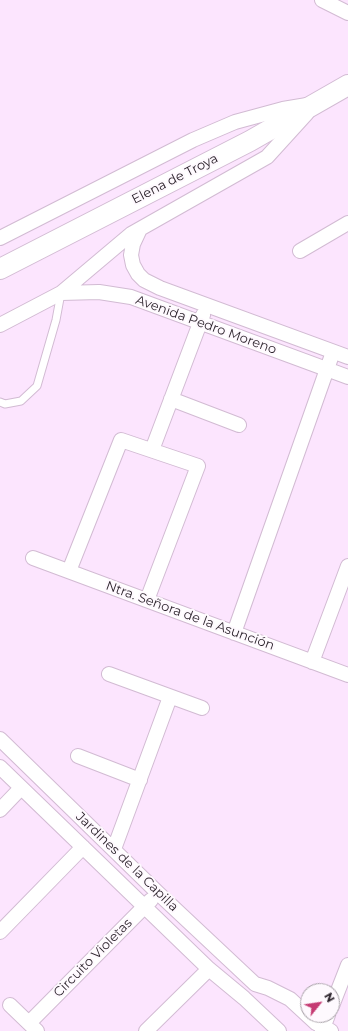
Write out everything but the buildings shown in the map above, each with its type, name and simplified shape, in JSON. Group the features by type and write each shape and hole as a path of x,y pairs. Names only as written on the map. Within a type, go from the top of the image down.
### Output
{"main road":[{"name":"Elena de Troya","path":"0,269 250,141 348,85"}],"street":[{"path":"322,0 348,13"},
{"path":"0,325 61,293 130,234 267,157 315,104"},
{"path":"0,238 175,148 235,122 283,108 315,104"},
{"path":"300,250 348,224"},
{"name":"Avenida Pedro Moreno","path":"141,228 133,244 131,255 133,265 138,274 144,280 160,288 207,306 348,357"},
{"name":"Avenida Pedro Moreno","path":"61,293 99,292 131,297 348,377"},
{"path":"152,450 207,306"},
{"path":"234,632 333,352"},
{"path":"171,399 239,425"},
{"path":"69,571 121,440 198,466 147,600"},
{"name":"Ntra. Señora de la Asunción","path":"33,558 348,675"},
{"path":"312,662 348,566"},
{"path":"109,674 202,708"},
{"path":"114,849 170,697"},
{"name":"Jardines de la Capilla","path":"0,739 158,893 255,984"},
{"path":"78,756 140,780"},
{"name":"Jardines de la Capilla","path":"0,767 209,969 244,998 279,1031"},
{"path":"0,810 21,788"},
{"path":"36,802 50,788"},
{"path":"0,932 83,847"},
{"name":"Circuito Violetas","path":"10,1004 33,1027 144,906 158,893"},
{"path":"340,986 348,965"},
{"path":"146,1031 209,969"},
{"path":"244,998 255,984 268,988 290,999 316,1023 326,1026"}],"lane":[{"path":"0,402 5,404 21,401 37,386 56,320 61,293"}]}
